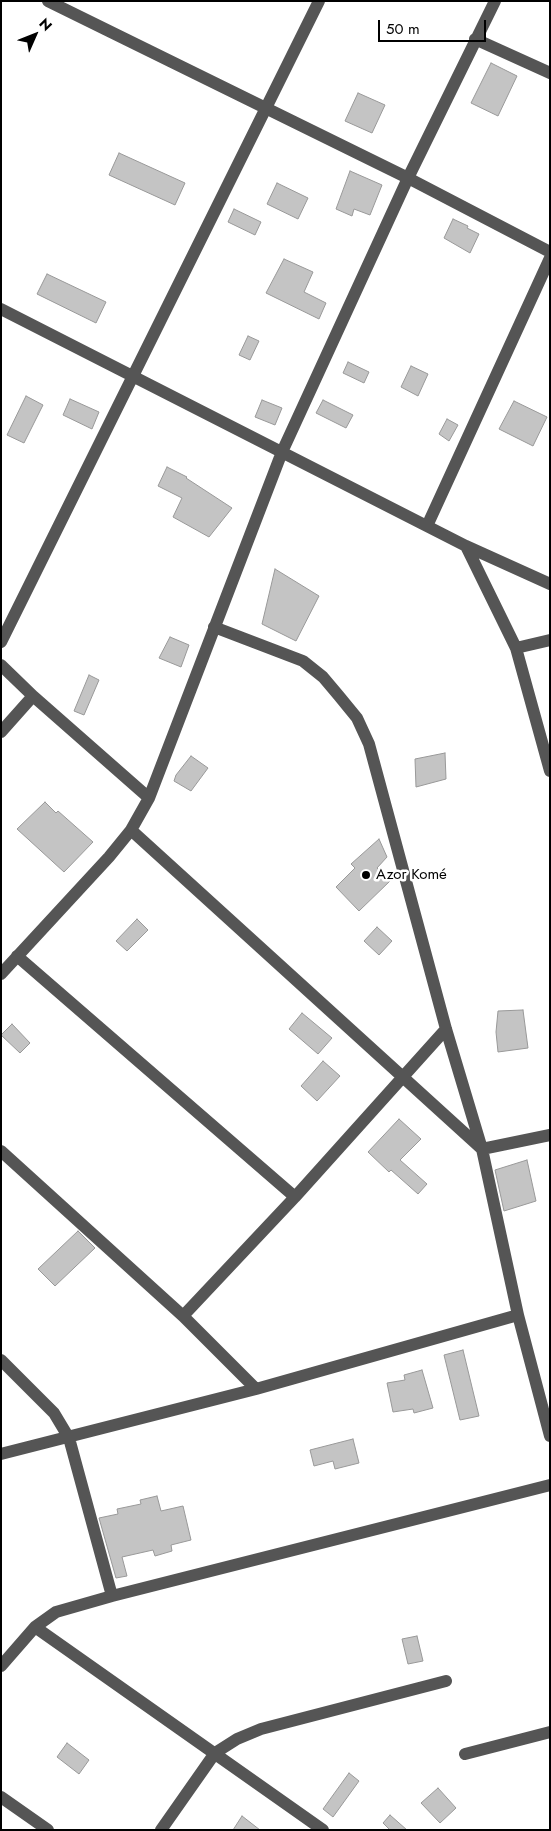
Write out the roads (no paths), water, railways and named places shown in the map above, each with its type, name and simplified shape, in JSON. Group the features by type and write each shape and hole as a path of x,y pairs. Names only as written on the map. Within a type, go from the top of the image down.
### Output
{"street":[{"path":"48,1 408,178 550,252"},
{"path":"1,642 320,1"},
{"path":"1,974 109,857 131,830 149,798 282,452 408,178 495,1"},
{"path":"475,39 550,73"},
{"path":"427,526 550,258"},
{"path":"1,309 134,375 466,546 550,584"},
{"path":"466,546 516,648 550,771"},
{"path":"214,627 303,661 323,677 357,718 369,744 446,1029 482,1149 518,1315 550,1436"},
{"path":"516,648 550,640"},
{"path":"1,665 33,696 149,798"},
{"path":"1,732 33,696"},
{"path":"131,830 482,1149"},
{"path":"17,956 295,1197"},
{"path":"183,1316 295,1197 446,1029"},
{"path":"482,1149 550,1135"},
{"path":"1,1151 183,1316 256,1388"},
{"path":"1,1454 70,1438 256,1388 518,1315"},
{"path":"1,1360 54,1413 70,1438 112,1596"},
{"path":"1,1666 35,1627 56,1612 112,1596 550,1485"},
{"path":"35,1627 322,1830"},
{"path":"161,1830 215,1753 237,1739 260,1729 446,1681"},
{"path":"465,1754 550,1732"},
{"path":"1,1797 48,1830"}],"place":[{"name":"Azor Komé","path":"366,875"}]}
